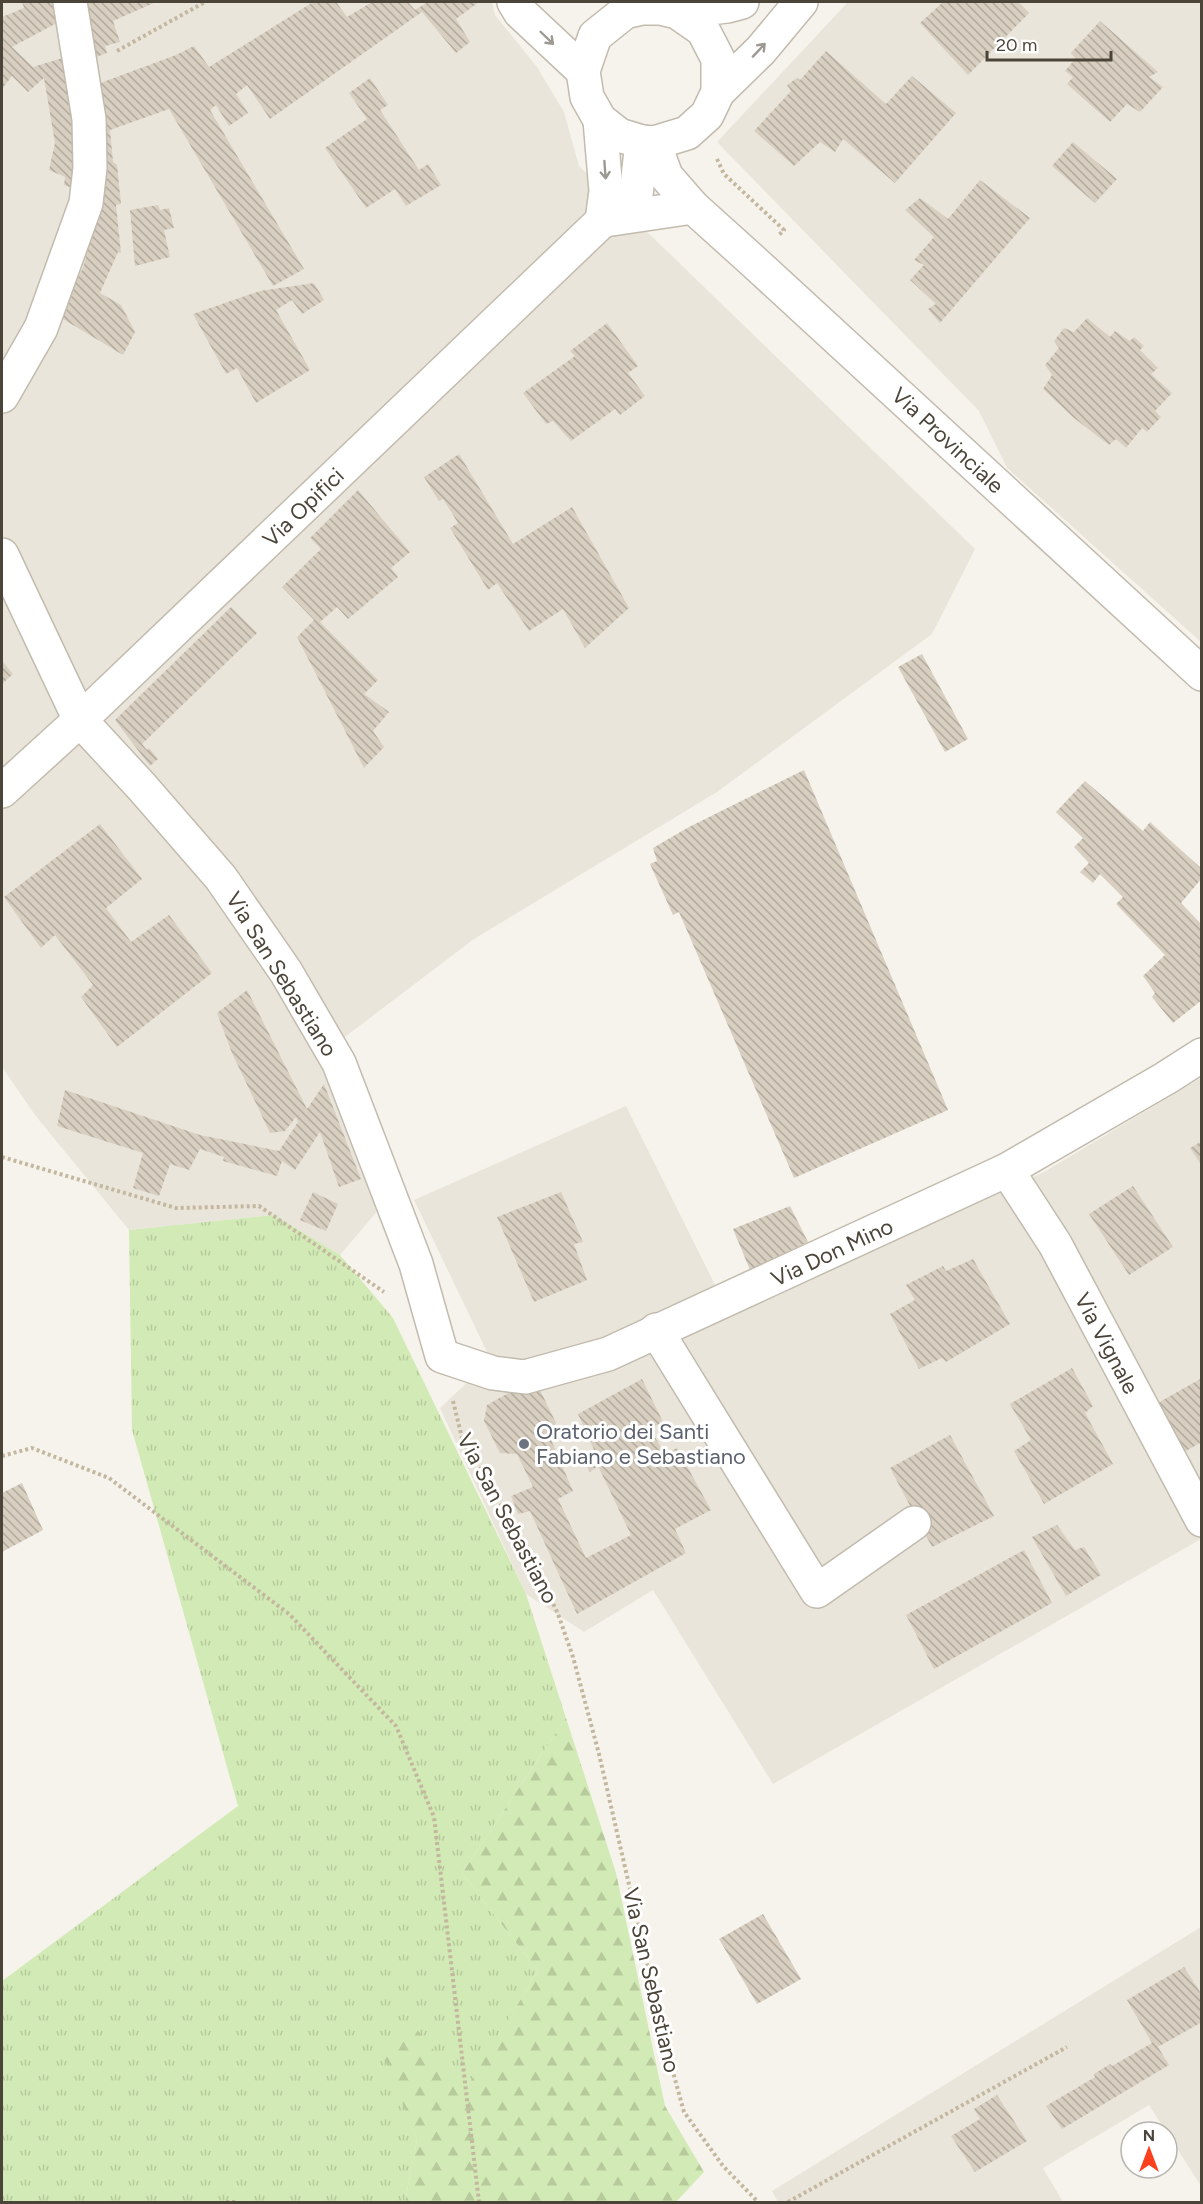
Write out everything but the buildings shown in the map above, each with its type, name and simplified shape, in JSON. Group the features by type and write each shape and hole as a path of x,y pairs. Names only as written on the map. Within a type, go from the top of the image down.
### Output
{"street":[{"path":"2,396 41,328 86,203 90,168 89,119 70,2"},
{"path":"514,2 520,12 583,71"},
{"path":"742,2 677,12 660,8 611,7 596,36 583,71 587,97 600,120 619,135 648,143 687,133 707,115 718,92 761,50 801,2"},
{"path":"677,12 703,30 718,59 718,92"},
{"path":"600,120 606,192 602,221 693,207 683,168 687,133"},
{"name":"Via Provinciale","path":"648,143 666,176 693,207 1202,674"},
{"name":"Via Opifici","path":"2,791 80,720 602,221 636,195 648,143"},
{"name":"Via San Sebastiano","path":"2,555 80,720 142,787 220,878 286,972 339,1063 416,1264 442,1356"},
{"name":"Via Don Mino","path":"442,1356 493,1374 525,1377 608,1354 1007,1170 1202,1055"},
{"name":"Via Vignale","path":"1007,1170 1055,1244 1202,1520"},
{"path":"656,1330 817,1591 914,1523"}],"path":[{"path":"82,70 206,2"},
{"path":"716,157 724,174 784,230 754,262"},
{"path":"2,1157 176,1208 259,1206 384,1292 427,1304"},
{"name":"Via San Sebastiano","path":"442,1356 463,1442 525,1543 558,1614 573,1657 599,1754 667,2050 684,2112 723,2166 758,2202"},
{"path":"2,1456 32,1448 109,1478 289,1614 396,1726 434,1817 479,2202"},
{"path":"788,2202 1067,2048"},
{"path":"226,2202 235,2202"}],"shaded area":[{"path":"2,2 492,2 495,15 537,67 564,112 579,166 975,549 932,634 717,792 474,939 321,1055 380,1208 340,1255 274,1215 129,1230 35,1115 2,1067"},
{"path":"848,2 1201,2 1201,642 1007,468 979,411 717,142"},
{"path":"1201,1078 1201,1539 773,1784 653,1590 584,1632 526,1594 440,1408 491,1360 414,1200 626,1106 731,1317 1044,1172"},
{"path":"1201,1927 1201,2186 1179,2152 1179,2120 1159,2120 1149,2105 1124,2120 1119,2120 1119,2123 1043,2168 1063,2202 778,2202 772,2191"}],"green space":[{"path":"274,1215 340,1255 393,1318 526,1594 566,1718 462,1873 538,1971 466,2090 415,2028 383,2052 417,2140 405,2202 2,2202 2,1981 238,1806 132,1430 129,1230"},
{"path":"566,1718 616,1873 665,2106 704,2172 676,2202 405,2202 417,2140 382,2052 415,2027 466,2089 538,1971 462,1873"}],"place":[{"name":"Oratorio dei Santi Fabiano e Sebastiano","path":"524,1444"}]}
